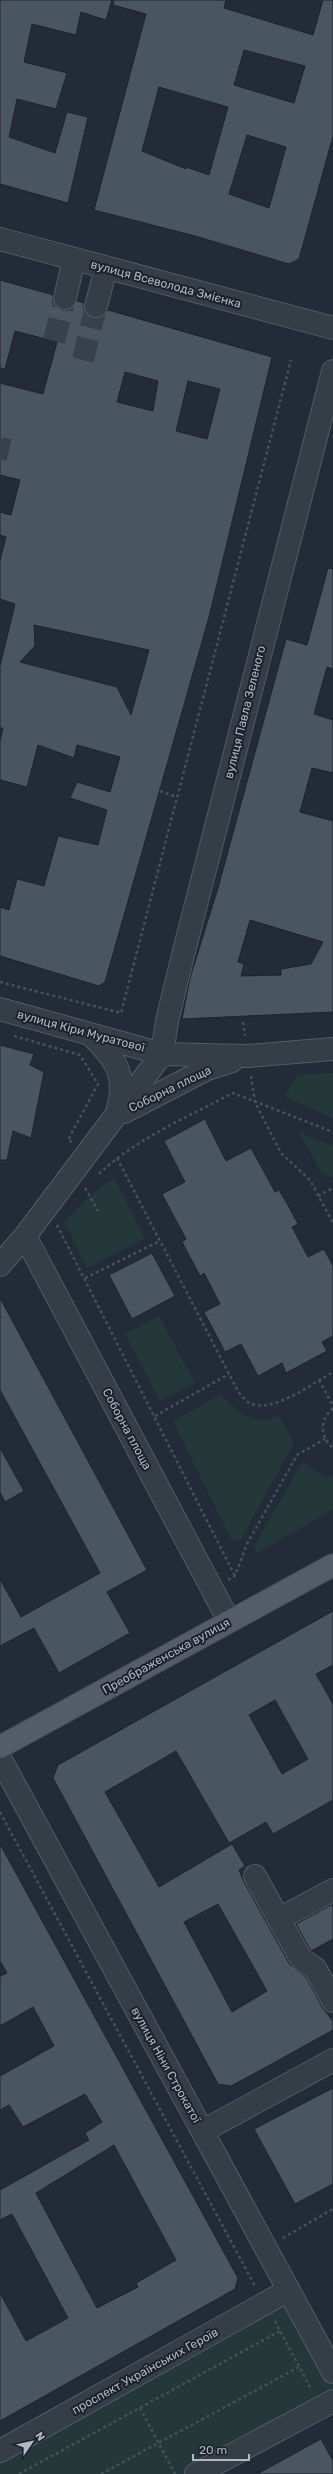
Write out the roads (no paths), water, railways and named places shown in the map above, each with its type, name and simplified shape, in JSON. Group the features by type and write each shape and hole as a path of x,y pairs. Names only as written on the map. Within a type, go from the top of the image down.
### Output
{"main road":[{"name":"Преображенська вулиця","path":"0,1747 333,1564"}],"street":[{"name":"вулиця Всеволода Змієнка","path":"0,239 333,328"},
{"path":"65,298 74,259"},
{"path":"96,306 106,268"},
{"name":"вулиця Павла Зеленого","path":"162,1054 167,1021 182,959 333,371"},
{"name":"вулиця Кіри Муратової","path":"0,1009 162,1054"},
{"path":"89,1033 107,1050 119,1071 123,1092 116,1116"},
{"name":"Соборна площа","path":"0,1265 25,1236 162,1054 248,1056 333,1050"},
{"name":"Соборна площа","path":"116,1116 207,1069 248,1056"},
{"name":"Соборна площа","path":"25,1236 229,1622"},
{"name":"вулиця Ніни Строкатої","path":"0,1758 333,2372"},
{"path":"255,1876 301,1959 315,1968 333,2001"},
{"path":"279,1920 333,1890"},
{"path":"203,2131 333,2060"},
{"name":"проспект Українських Героїв","path":"0,2451 289,2290"},
{"path":"196,2474 323,2397"}],"tunnel":[{"path":"54,341 65,298"},
{"path":"83,360 96,306"},
{"path":"0,448 9,450"}],"tram line":[{"path":"0,1741 333,1558"},
{"path":"0,1751 333,1569"}]}
